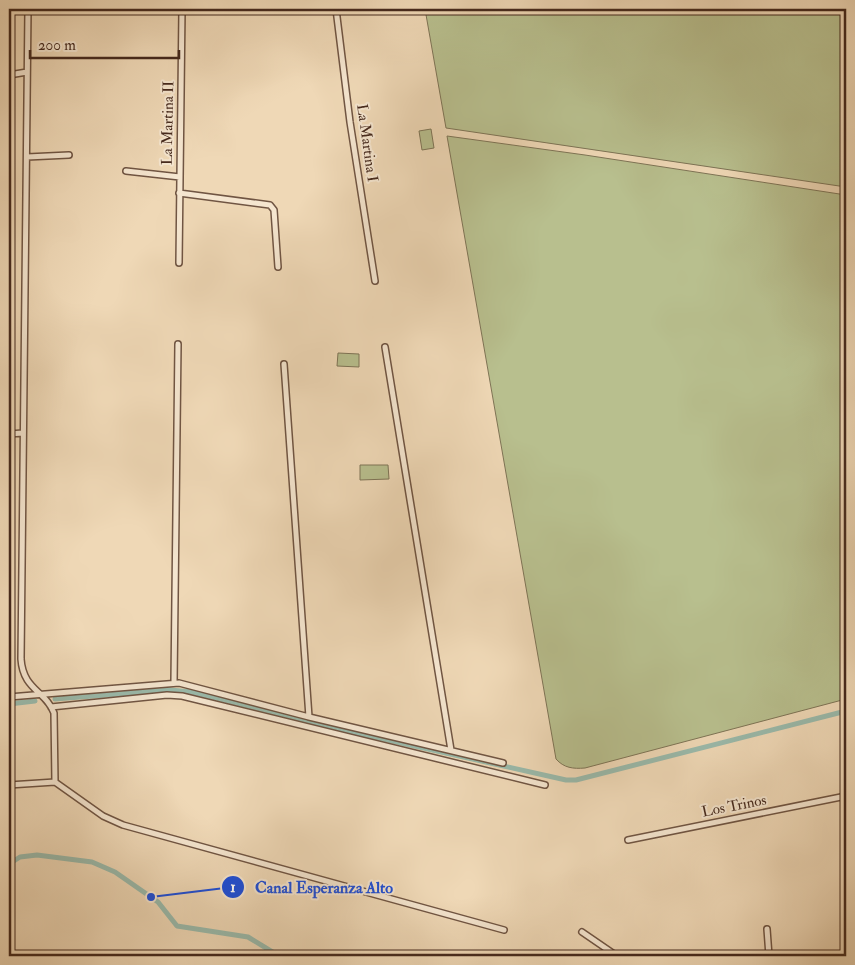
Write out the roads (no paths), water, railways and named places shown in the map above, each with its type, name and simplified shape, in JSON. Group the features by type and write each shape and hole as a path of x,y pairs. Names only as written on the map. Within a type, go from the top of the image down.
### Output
{"street":[{"path":"28,9 21,659 25,678 51,707 54,716 55,782"},
{"name":"La Martina II","path":"179,263 182,9"},
{"name":"La Martina I","path":"336,9 350,122 375,281"},
{"path":"9,75 27,72"},
{"path":"27,157 69,155"},
{"name":"La Martina II","path":"126,171 180,177"},
{"path":"179,193 270,205 274,210 278,268"},
{"path":"174,682 178,344"},
{"path":"385,347 451,750"},
{"path":"284,364 309,717"},
{"path":"9,434 23,433"},
{"path":"9,697 174,682 188,684 309,717 503,763"},
{"path":"51,707 167,695 182,696 545,785"},
{"path":"9,785 55,782 103,816 123,825 504,930"},
{"name":"Los Trinos","path":"628,840 846,796"},
{"path":"767,929 769,956"},
{"path":"582,932 617,956"}],"waterway":[{"path":"55,699 170,690 192,692 352,732 566,780 576,780 846,711"},
{"path":"9,704 35,701"},
{"path":"9,864 20,857 37,855 92,862 115,872 158,902 177,926 248,937 279,956"}],"place":[{"name":"Canal Esperanza Alto","path":"151,897"}]}
